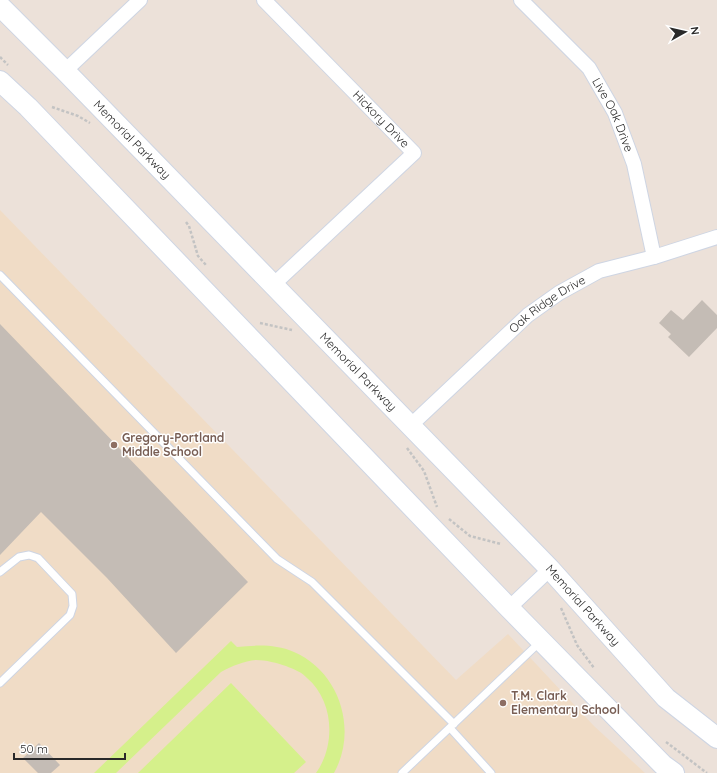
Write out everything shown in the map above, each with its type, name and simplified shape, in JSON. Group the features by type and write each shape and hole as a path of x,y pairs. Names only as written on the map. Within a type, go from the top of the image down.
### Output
{"street":[{"path":"65,71 140,0"},
{"name":"Hickory Drive","path":"264,0 414,153 273,285"},
{"name":"Live Oak Drive","path":"521,0 589,68 615,113 634,164 654,257"},
{"name":"Memorial Parkway","path":"0,6 550,569 666,698 717,738"},
{"path":"5,74 28,107 541,641 663,765 674,773"},
{"name":"Oak Ridge Drive","path":"410,426 528,315 559,293 599,270 654,257 717,237"},
{"path":"509,608 550,569"}],"lane":[{"path":"0,276 277,559 312,582 452,726 491,773"},
{"path":"0,572 19,557 29,555 38,558 72,594 73,606 70,615 0,683"},
{"path":"402,773 541,641"}],"path":[{"path":"0,57 5,74"},
{"path":"46,102 52,107 78,116 92,124"},
{"path":"185,220 189,226 198,256 208,268"},
{"path":"256,318 261,324 294,330"},
{"path":"406,447 424,471 438,509"},
{"path":"448,518 470,536 505,545"},
{"path":"556,603 561,608 577,645 597,673"},
{"path":"664,740 707,773"}],"shaded area":[{"name":"Gregory-Portland Middle School","path":"0,210 456,680 508,634 594,726 645,773 0,773"}],"green space":[{"path":"231,641 237,647 266,646 287,649 310,661 323,673 333,688 340,704 344,721 344,739 341,756 334,773 316,773 327,750 329,724 323,699 316,688 300,672 275,663 256,660 238,664 221,672 116,773 94,773"},
{"path":"231,683 306,762 294,773 138,773"}],"building":[{"path":"702,300 717,315 717,328 689,357 668,337 671,334 659,323 671,310 683,320"},
{"path":"0,324 248,582 176,653 107,578 41,512 0,555"},
{"path":"39,743 60,765 51,773 38,773 23,758"}],"place":[{"name":"Gregory-Portland Middle School","path":"114,445"},
{"name":"T.M. Clark Elementary School","path":"503,703"}]}
